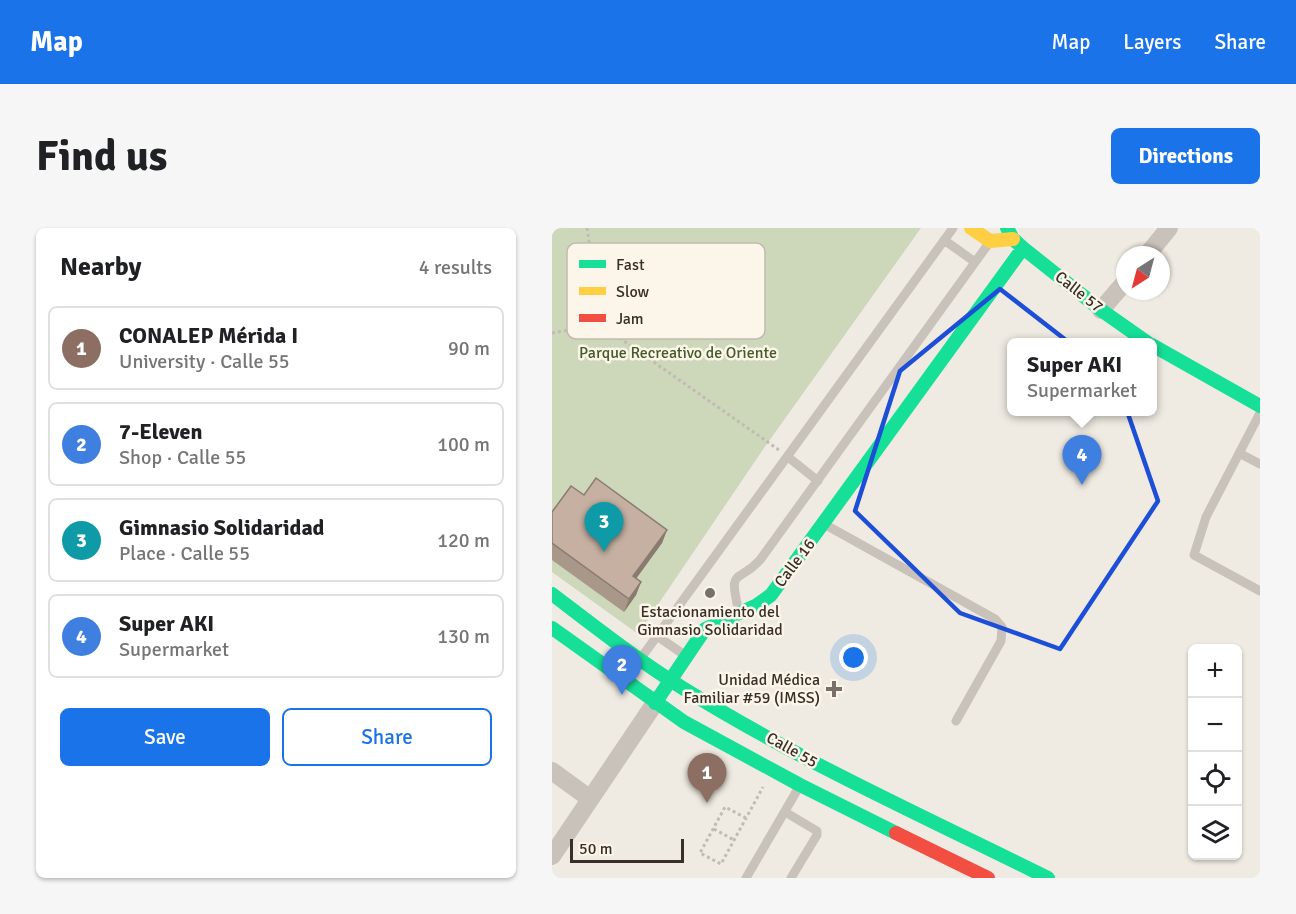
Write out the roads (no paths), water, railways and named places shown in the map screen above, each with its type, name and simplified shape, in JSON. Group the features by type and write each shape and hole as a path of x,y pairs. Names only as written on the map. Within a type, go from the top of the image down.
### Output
{"street":[{"path":"971,228 990,241 1014,238"},
{"path":"1154,246 1169,228"},
{"name":"Calle 57","path":"1014,238 1101,309 1142,338"},
{"name":"Calle 16","path":"552,856 705,629 757,605 771,595 824,524 1014,238"},
{"path":"1101,309 1116,292"},
{"path":"1157,348 1260,406"},
{"name":"Calle 55","path":"552,594 640,660 699,698 818,765 1048,878"},
{"name":"Calle 55","path":"552,628 684,722 803,786 988,878"},
{"path":"803,786 818,765"},
{"path":"552,771 589,798"}],"lane":[{"path":"640,660 952,228"},
{"path":"944,240 975,262"},
{"path":"739,612 734,580 738,574 760,560 990,241"},
{"path":"1260,413 1206,517 1194,555 1260,591"},
{"path":"1239,453 1260,464"},
{"path":"788,457 818,481"},
{"path":"824,524 995,619 1002,627 1001,641 956,721"},
{"path":"657,636 686,657"},
{"path":"746,878 803,786"},
{"path":"785,812 817,831 817,835 792,878"}],"place":[{"name":"Super AKI","path":"1082,485"},
{"name":"Gimnasio Solidaridad","path":"604,552"},
{"name":"Estacionamiento del Gimnasio Solidaridad","path":"710,593"},
{"name":"Unidad Médica Familiar #59 (IMSS)","path":"834,689"},
{"name":"7-Eleven","path":"622,695"},
{"name":"CONALEP Mérida I","path":"707,803"}],"park label":[{"name":"Parque Recreativo de Oriente","path":"678,353"}]}
